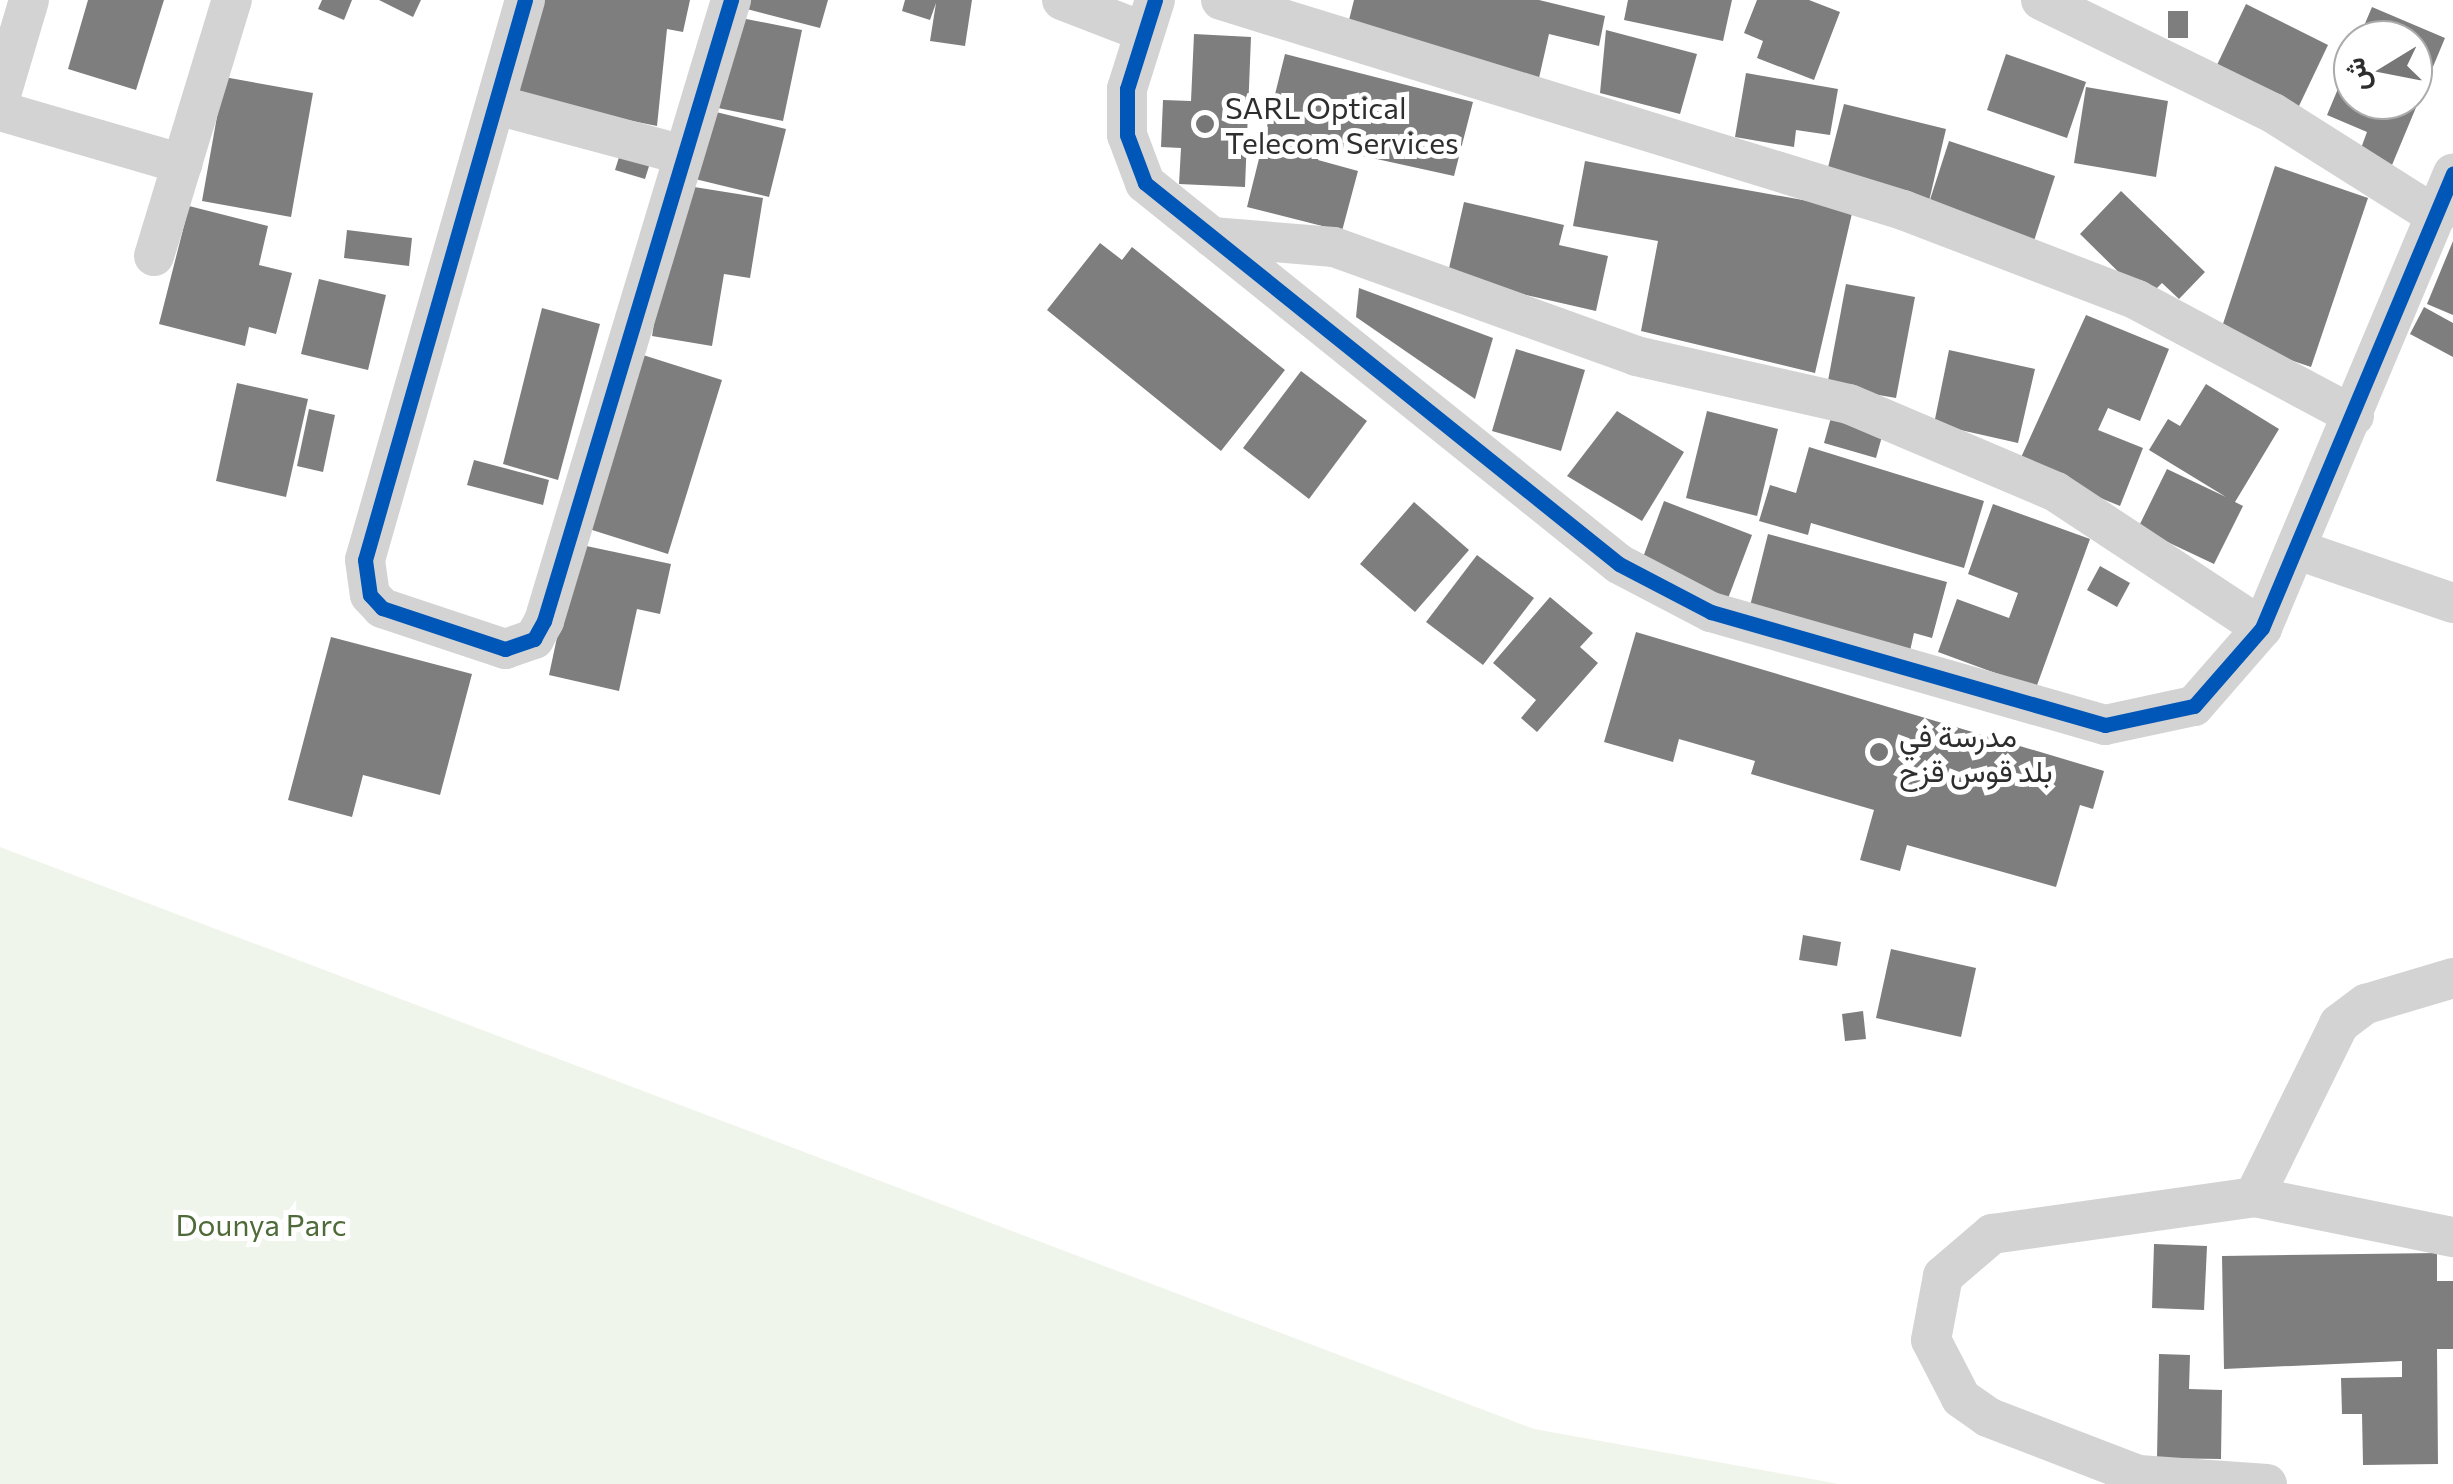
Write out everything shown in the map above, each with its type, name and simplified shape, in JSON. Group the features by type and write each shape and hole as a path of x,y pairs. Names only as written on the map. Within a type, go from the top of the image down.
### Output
{"street":[{"path":"0,98 29,0"},
{"path":"154,256 232,0"},
{"path":"525,0 365,560 370,595 382,608 494,646 525,646 544,621 731,0"},
{"path":"1063,0 1149,16 1126,89 1134,160 1145,183 1620,564 1710,612 2104,725 2194,706 2262,628 2453,174"},
{"path":"1221,0 1904,210 2137,300 2354,416"},
{"path":"2041,0 2273,112 2436,216"},
{"path":"497,105 683,156"},
{"path":"0,111 182,164"},
{"path":"1212,237 1334,247 1636,356 1849,404 2056,492 2262,628"},
{"path":"2298,550 2453,603"},
{"path":"2254,1197 2338,1024 2366,1004 2453,978"},
{"path":"2268,1484 2138,1475 2028,1436 1961,1398 1931,1340 1944,1276 1992,1234 2254,1197 2453,1237"}],"green space":[{"name":"Dounya Parc","path":"0,847 1534,1429 1839,1484 0,1484"}],"building":[{"path":"88,0 164,0 136,90 68,69"},
{"path":"322,0 352,0 344,20 318,9"},
{"path":"379,0 421,0 413,17"},
{"path":"533,0 690,0 683,32 667,29 657,126 514,97"},
{"path":"745,0 828,0 820,28 743,8"},
{"path":"905,0 972,0 965,46 930,41 936,3 930,20 902,11"},
{"path":"1354,0 1539,0 1605,16 1599,46 1549,34 1539,78 1346,32"},
{"path":"1628,0 1732,0 1723,41 1624,20"},
{"path":"1757,0 1809,0 1840,12 1814,80 1757,58 1763,41 1744,33"},
{"path":"2246,4 2328,45 2298,108 2216,67"},
{"path":"2372,7 2403,20 2366,20"},
{"path":"2168,11 2188,11 2188,38 2168,38"},
{"path":"736,17 802,30 783,121 718,108"},
{"path":"1606,30 1697,54 1680,114 1600,93"},
{"path":"2433,33 2445,38 2433,67"},
{"name":"SARL Optical Telecom Services","path":"1194,34 1251,37 1245,187 1179,184 1181,148 1161,147 1163,100 1191,101"},
{"path":"1285,54 1473,102 1454,176 1322,147 1318,160 1358,171 1342,231 1247,207"},
{"path":"2006,54 2086,82 2067,138 1987,110"},
{"path":"1746,73 1838,89 1830,135 1796,130 1794,147 1735,137"},
{"path":"224,77 313,93 291,217 202,201"},
{"path":"2086,87 2168,101 2156,177 2074,163"},
{"path":"1844,104 1946,129 1929,201 1826,175"},
{"path":"712,111 786,129 769,197 695,179"},
{"path":"2339,120 2411,120 2392,165 2360,151 2367,132"},
{"path":"1949,141 2055,176 2033,244 1927,209"},
{"path":"620,154 650,163 645,179 615,170"},
{"path":"1585,161 1853,209 1815,373 1641,331 1658,241 1573,226"},
{"path":"2275,166 2368,198 2311,367 2219,336"},
{"path":"688,186 763,198 750,278 724,274 712,346 652,336 670,227"},
{"path":"2121,191 2205,272 2179,299 2162,283 2146,299 2080,234"},
{"path":"1464,202 1564,225 1559,245 1608,256 1596,311 1447,277"},
{"path":"189,206 268,226 259,265 292,273 276,334 249,327 245,346 159,324"},
{"path":"347,230 412,238 409,266 344,258"},
{"path":"2453,241 2453,315 2427,304"},
{"path":"1100,243 1122,260 1132,247 1285,370 1221,451 1047,310"},
{"path":"319,279 386,295 368,370 301,354"},
{"path":"1846,284 1915,297 1896,398 1827,386"},
{"path":"1359,288 1493,338 1475,399 1356,317"},
{"path":"2424,307 2453,323 2453,357 2410,334"},
{"path":"542,308 600,324 558,480 503,464"},
{"path":"2086,315 2169,349 2140,421 2108,408 2098,430 2143,448 2120,506 2018,464"},
{"path":"1516,349 1585,370 1561,451 1492,431"},
{"path":"1949,350 2035,369 2018,443 1934,424"},
{"path":"643,355 722,380 668,554 589,529"},
{"path":"1301,371 1367,421 1309,499 1243,448"},
{"path":"237,383 308,399 286,497 216,481"},
{"path":"2206,384 2279,429 2235,502 2243,506 2214,564 2138,528 2167,469 2226,497 2149,450 2168,419 2180,426"},
{"path":"309,409 335,415 323,472 297,466"},
{"path":"1617,411 1684,452 1642,521 1567,476"},
{"path":"1707,411 1778,429 1757,516 1686,498"},
{"path":"1832,414 1884,429 1876,458 1824,443"},
{"path":"1809,447 1984,501 1964,568 1811,523 1808,535 1759,521 1770,485 1796,493"},
{"path":"474,460 549,480 543,505 467,485"},
{"path":"1664,501 1752,535 1727,601 1639,568"},
{"path":"1414,502 1469,550 1415,612 1360,564"},
{"path":"1993,504 2090,539 2036,688 1938,652 1957,599 2009,618 2018,593 1968,574"},
{"path":"1768,534 1947,582 1932,638 1914,633 1910,651 1749,610"},
{"path":"577,544 671,564 660,614 637,609 619,691 549,675"},
{"path":"1477,555 1534,598 1483,665 1426,622"},
{"path":"2100,566 2130,583 2117,607 2087,590"},
{"path":"1550,597 1593,633 1580,647 1598,663 1537,732 1521,718 1536,700 1493,663"},
{"name":"مدرسة في بلد قوس قزح","path":"1636,632 2104,771 2093,809 2080,805 2056,887 1907,845 1900,871 1860,860 1874,810 1751,774 1755,761 1679,739 1673,762 1604,742"},
{"path":"331,637 472,674 440,795 363,775 352,817 288,800"},
{"path":"1803,935 1841,942 1837,966 1799,960"},
{"path":"1891,949 1976,968 1961,1037 1876,1018"},
{"path":"1863,1011 1866,1039 1845,1041 1842,1014"},
{"path":"2154,1244 2207,1246 2204,1310 2152,1308"},
{"path":"2437,1253 2437,1281 2453,1281 2453,1349 2437,1349 2438,1464 2363,1465 2362,1414 2342,1414 2341,1378 2402,1377 2402,1361 2224,1369 2222,1256"},
{"path":"2159,1354 2190,1355 2189,1389 2222,1390 2221,1459 2157,1458"}],"cycle path":[{"path":"525,0 365,560 370,595 382,608 505,649 534,639 544,621 731,0"},
{"path":"1155,0 1127,89 1127,135 1145,183 1619,564 1711,612 2105,725 2194,706 2262,628 2453,174"}],"place":[{"name":"SARL Optical Telecom Services","path":"1205,124"},
{"name":"مدرسة في بلد قوس قزح","path":"1879,752"}]}
